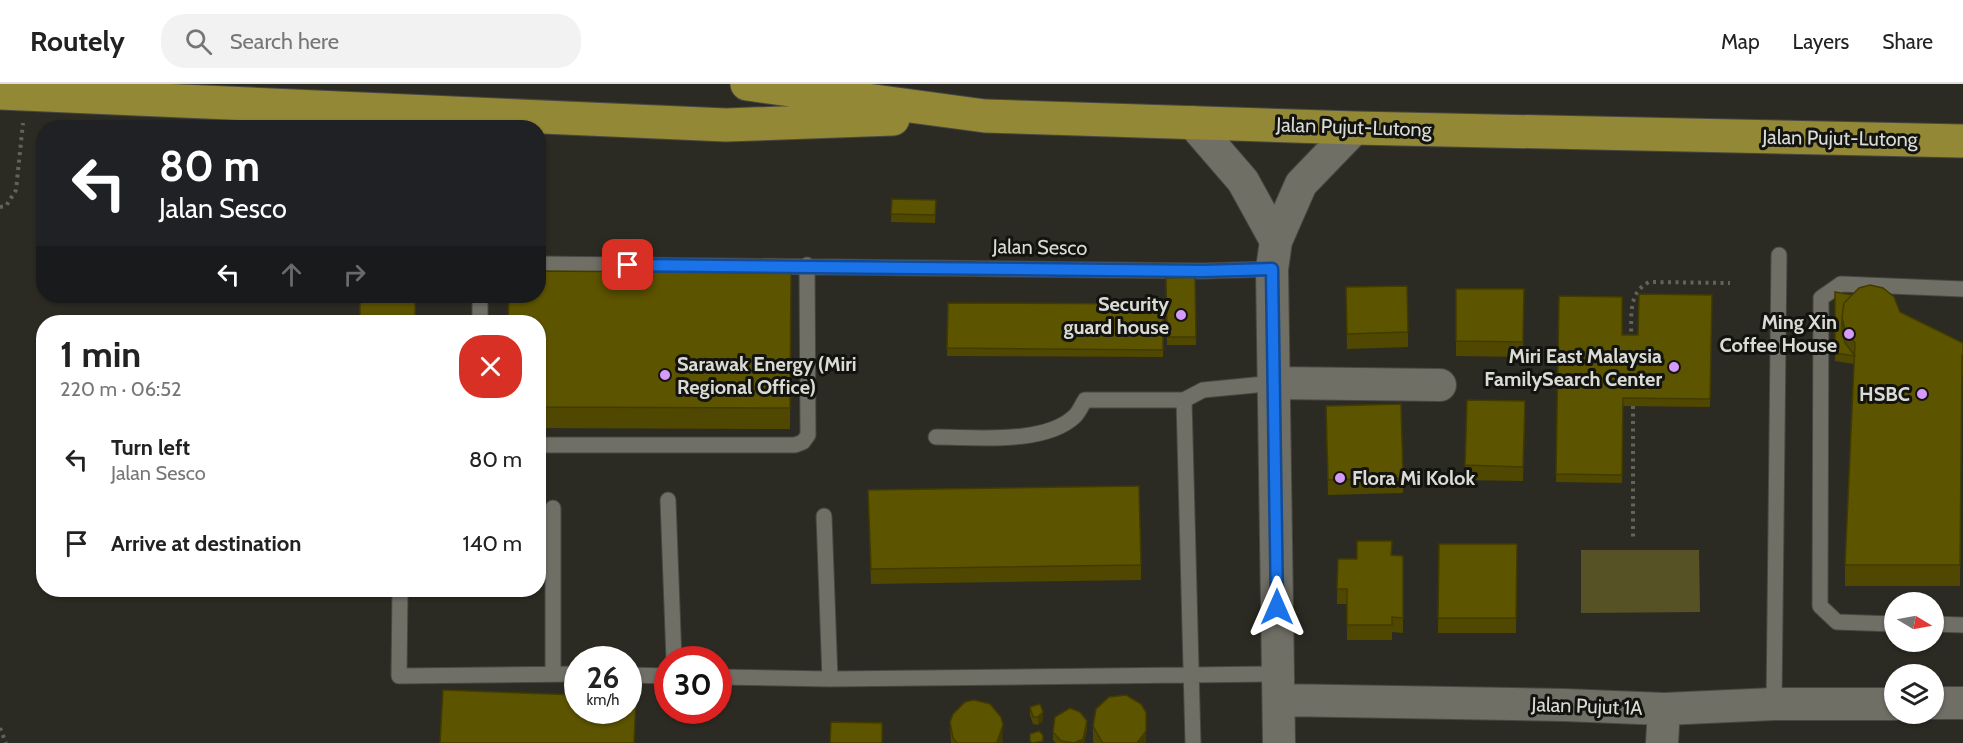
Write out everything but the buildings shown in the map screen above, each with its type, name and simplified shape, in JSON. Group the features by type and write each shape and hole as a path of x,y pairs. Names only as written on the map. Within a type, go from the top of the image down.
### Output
{"highway":[{"name":"Jalan Pujut-Lutong","path":"747,84 985,116 1355,128 1963,141"},
{"path":"13,94 726,125 985,116"}],"street":[{"path":"1192,122 1244,181 1274,255 1279,743"},
{"path":"1274,255 1301,184 1355,128"},
{"path":"1276,383 1440,385"},
{"name":"Jalan Pujut 1A","path":"1278,687 1664,710 1774,704 1884,704"},
{"path":"1944,703 1963,703"},
{"path":"1662,743 1664,710"}],"lane":[{"name":"Jalan Sesco","path":"546,264 1203,271 1274,255"},
{"path":"1774,704 1779,255"},
{"path":"546,445 795,445 803,442 808,435 807,265"},
{"path":"1884,624 1837,622 1820,606 1821,298 1841,284 1963,289"},
{"path":"936,437 1034,436 1059,427 1076,416 1085,400 1184,400 1203,390 1276,383"},
{"path":"1184,400 1193,743"},
{"path":"668,500 673,646"},
{"path":"553,508 553,674"},
{"path":"824,516 830,679"},
{"path":"400,597 399,676 564,674"},
{"path":"1944,624 1963,625"},
{"path":"732,677 830,679 1190,676 1278,687"}],"path":[{"path":"0,207 6,206 16,190 13,94"},
{"path":"1630,343 1633,302 1636,291 1642,285 1649,282 1730,283"},
{"path":"1632,406 1634,540"},
{"path":"0,728 6,743"}],"shaded area":[{"path":"1581,550 1699,550 1700,612 1581,613"}],"place":[{"name":"Security guard house","path":"1181,315"},
{"name":"Ming Xin Coffee House","path":"1849,334"},
{"name":"Miri East Malaysia FamilySearch Center","path":"1674,367"},
{"name":"Sarawak Energy (Miri Regional Office)","path":"665,375"},
{"name":"HSBC","path":"1922,394"},
{"name":"Flora Mi Kolok","path":"1340,478"}],"route":[{"path":"628,265 807,265 1203,271 1272,269 1276,383 1277,607"}]}
